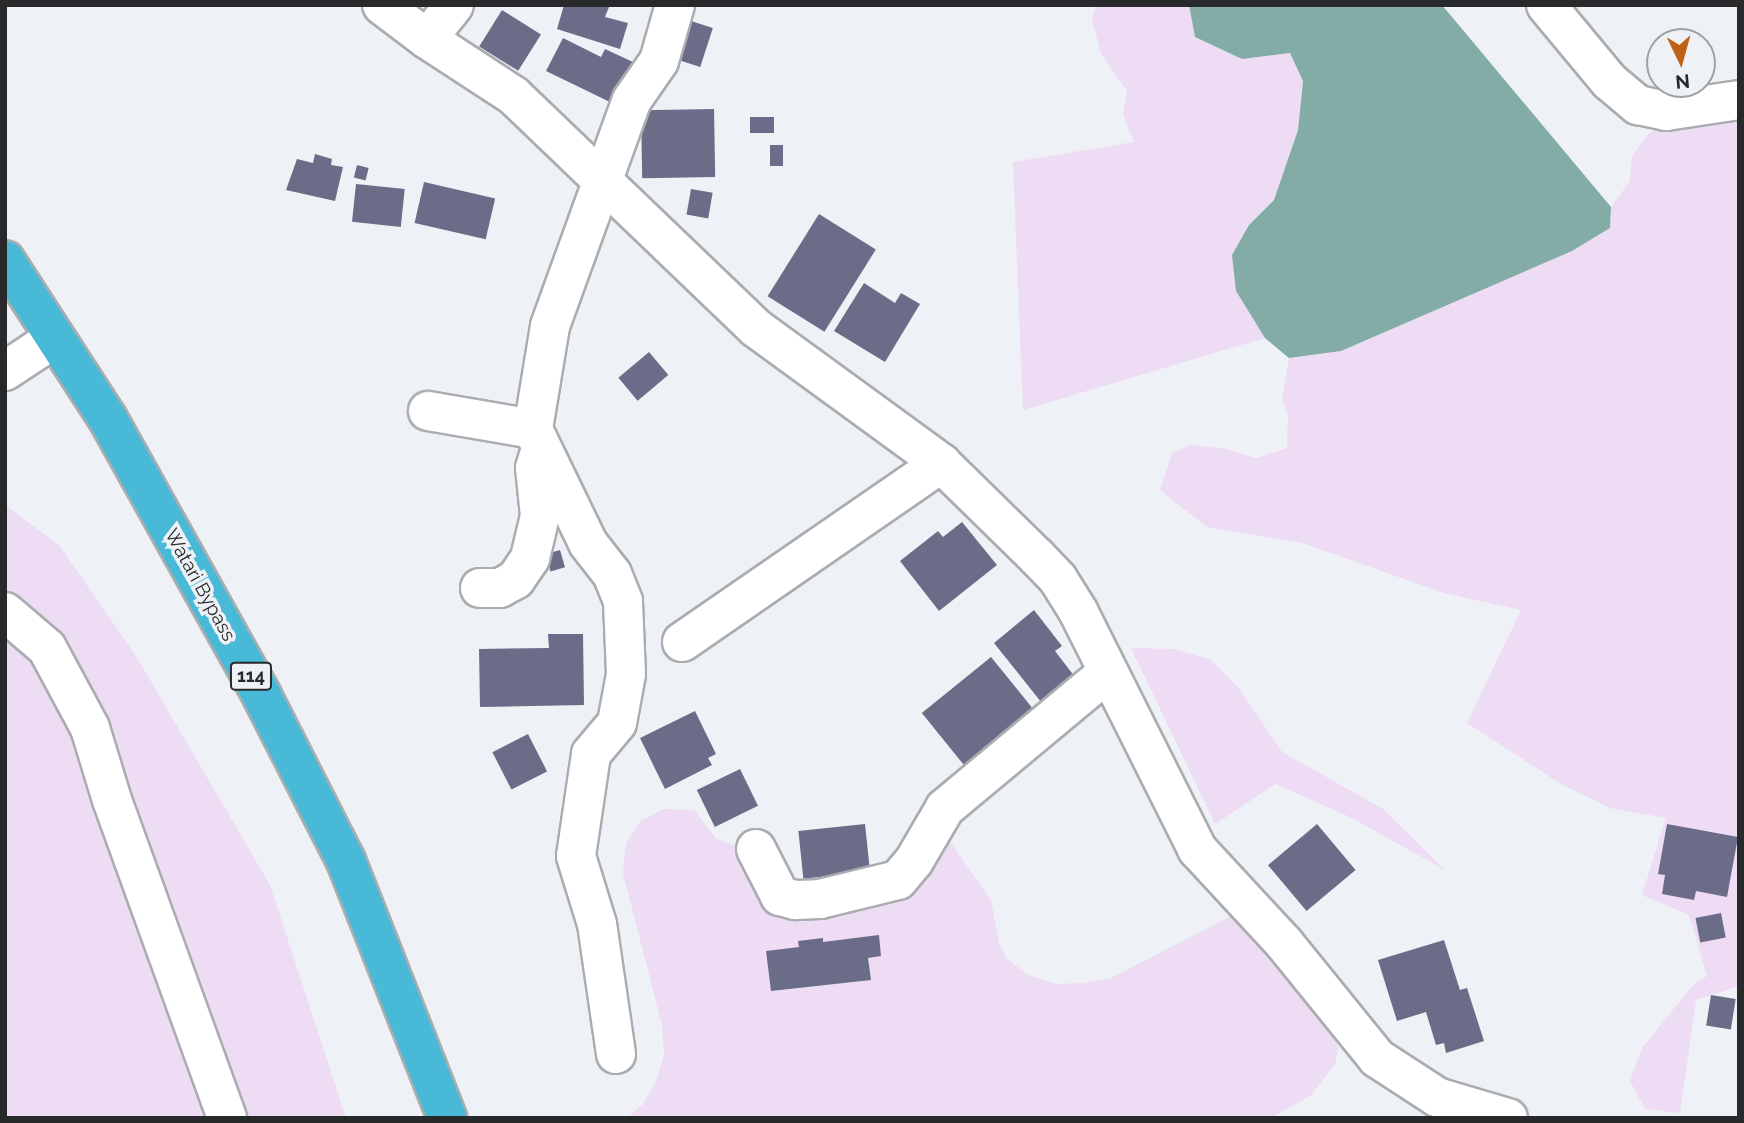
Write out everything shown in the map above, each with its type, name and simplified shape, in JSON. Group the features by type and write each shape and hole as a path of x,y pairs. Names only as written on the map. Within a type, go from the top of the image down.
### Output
{"highway":[{"name":"Watari Bypass","path":"5,260 108,419 262,696 346,861 447,1118"}],"street":[{"path":"382,5 427,39 514,96 756,328 941,463 1058,579 1197,849 1284,943 1377,1058 1437,1097 1508,1118"},
{"path":"427,39 454,5"},
{"path":"480,588 500,588 516,579 530,558 540,516 535,468 550,326 601,179 632,100 659,61 675,5"},
{"path":"1546,5 1609,81 1638,105 1666,111 1739,100"},
{"path":"5,371 55,338"},
{"path":"428,411 537,439 588,543 612,574 623,601 626,674 617,723 591,754 576,856 597,924 616,1054"},
{"path":"682,642 941,463"},
{"path":"5,612 47,648 90,728 112,800 227,1118"},
{"path":"756,849 780,896 795,900 820,899 898,880 914,860 945,807 1108,672"}],"shaded area":[{"path":"1096,5 1189,5 1195,37 1242,59 1291,53 1303,81 1298,130 1274,200 1249,225 1236,291 1265,338 1023,410 1013,162 1134,142 1123,115 1127,91 1101,54 1092,20"},
{"path":"1189,5 1442,5 1611,207 1610,228 1572,251 1341,351 1289,358 1265,338 1236,291 1232,255 1249,225 1274,200 1298,130 1303,81 1290,53 1242,59 1195,37"},
{"path":"1739,102 1739,986 1696,1000 1680,1113 1645,1109 1630,1081 1642,1048 1693,985 1707,976 1689,915 1642,895 1666,818 1610,808 1561,784 1467,723 1521,610 1444,593 1302,543 1207,527 1160,490 1172,453 1191,445 1226,449 1256,458 1287,448 1288,416 1282,399 1289,358 1341,351 1572,251 1610,228 1611,207 1630,181 1632,156 1648,134 1676,117"},
{"path":"5,505 59,545 136,656 270,885 346,1118 5,1118"},
{"path":"1131,648 1174,649 1211,660 1238,687 1282,752 1383,809 1445,870 1352,818 1275,784 1215,824"},
{"path":"664,809 694,810 716,838 742,849 810,910 943,832 991,900 999,944 1007,959 1028,975 1056,984 1111,978 1235,914 1329,1023 1338,1048 1335,1065 1310,1096 1271,1118 627,1118 643,1104 656,1082 664,1055 662,1025 623,873 626,843 642,820"}],"building":[{"path":"564,5 609,7 605,17 628,23 620,49 557,29"},
{"path":"502,10 541,34 518,71 479,46"},
{"path":"691,21 713,28 700,67 678,60"},
{"path":"563,38 601,57 605,49 633,62 612,103 546,71"},
{"path":"714,109 715,177 642,178 641,110"},
{"path":"750,117 774,117 774,133 750,133"},
{"path":"770,145 783,145 783,166 770,166"},
{"path":"315,154 332,159 331,165 343,167 335,201 286,190 297,159 313,163"},
{"path":"357,165 369,168 365,181 354,178"},
{"path":"424,182 495,198 486,239 415,223"},
{"path":"356,184 405,189 401,227 352,222"},
{"path":"691,189 713,193 708,218 686,215"},
{"path":"819,214 876,250 824,332 768,296"},
{"path":"864,283 895,303 901,293 920,304 885,362 834,331"},
{"path":"649,352 668,375 638,401 618,378"},
{"path":"962,522 997,565 939,611 900,561 938,531 943,537"},
{"path":"560,550 565,567 551,571 546,554"},
{"path":"1034,610 1062,646 1055,651 1075,677 1045,707 994,643"},
{"path":"548,634 583,634 584,705 480,707 479,649 549,648"},
{"path":"991,657 1036,712 967,768 922,713"},
{"path":"695,711 716,754 708,758 712,765 665,789 640,738"},
{"path":"528,734 547,771 511,790 492,752"},
{"path":"740,769 758,806 715,827 697,790"},
{"path":"865,824 870,872 803,879 798,831"},
{"path":"1317,824 1356,870 1307,911 1268,865"},
{"path":"1667,824 1738,837 1727,897 1696,891 1694,900 1662,894 1665,875 1658,874"},
{"path":"1721,913 1726,938 1700,943 1695,918"},
{"path":"879,935 881,956 868,958 871,980 771,991 766,951 799,947 798,941 823,938 823,942"},
{"path":"1444,940 1460,990 1467,988 1484,1041 1446,1053 1444,1043 1436,1045 1426,1012 1397,1021 1378,960"},
{"path":"1711,995 1736,999 1731,1030 1706,1026"}]}
